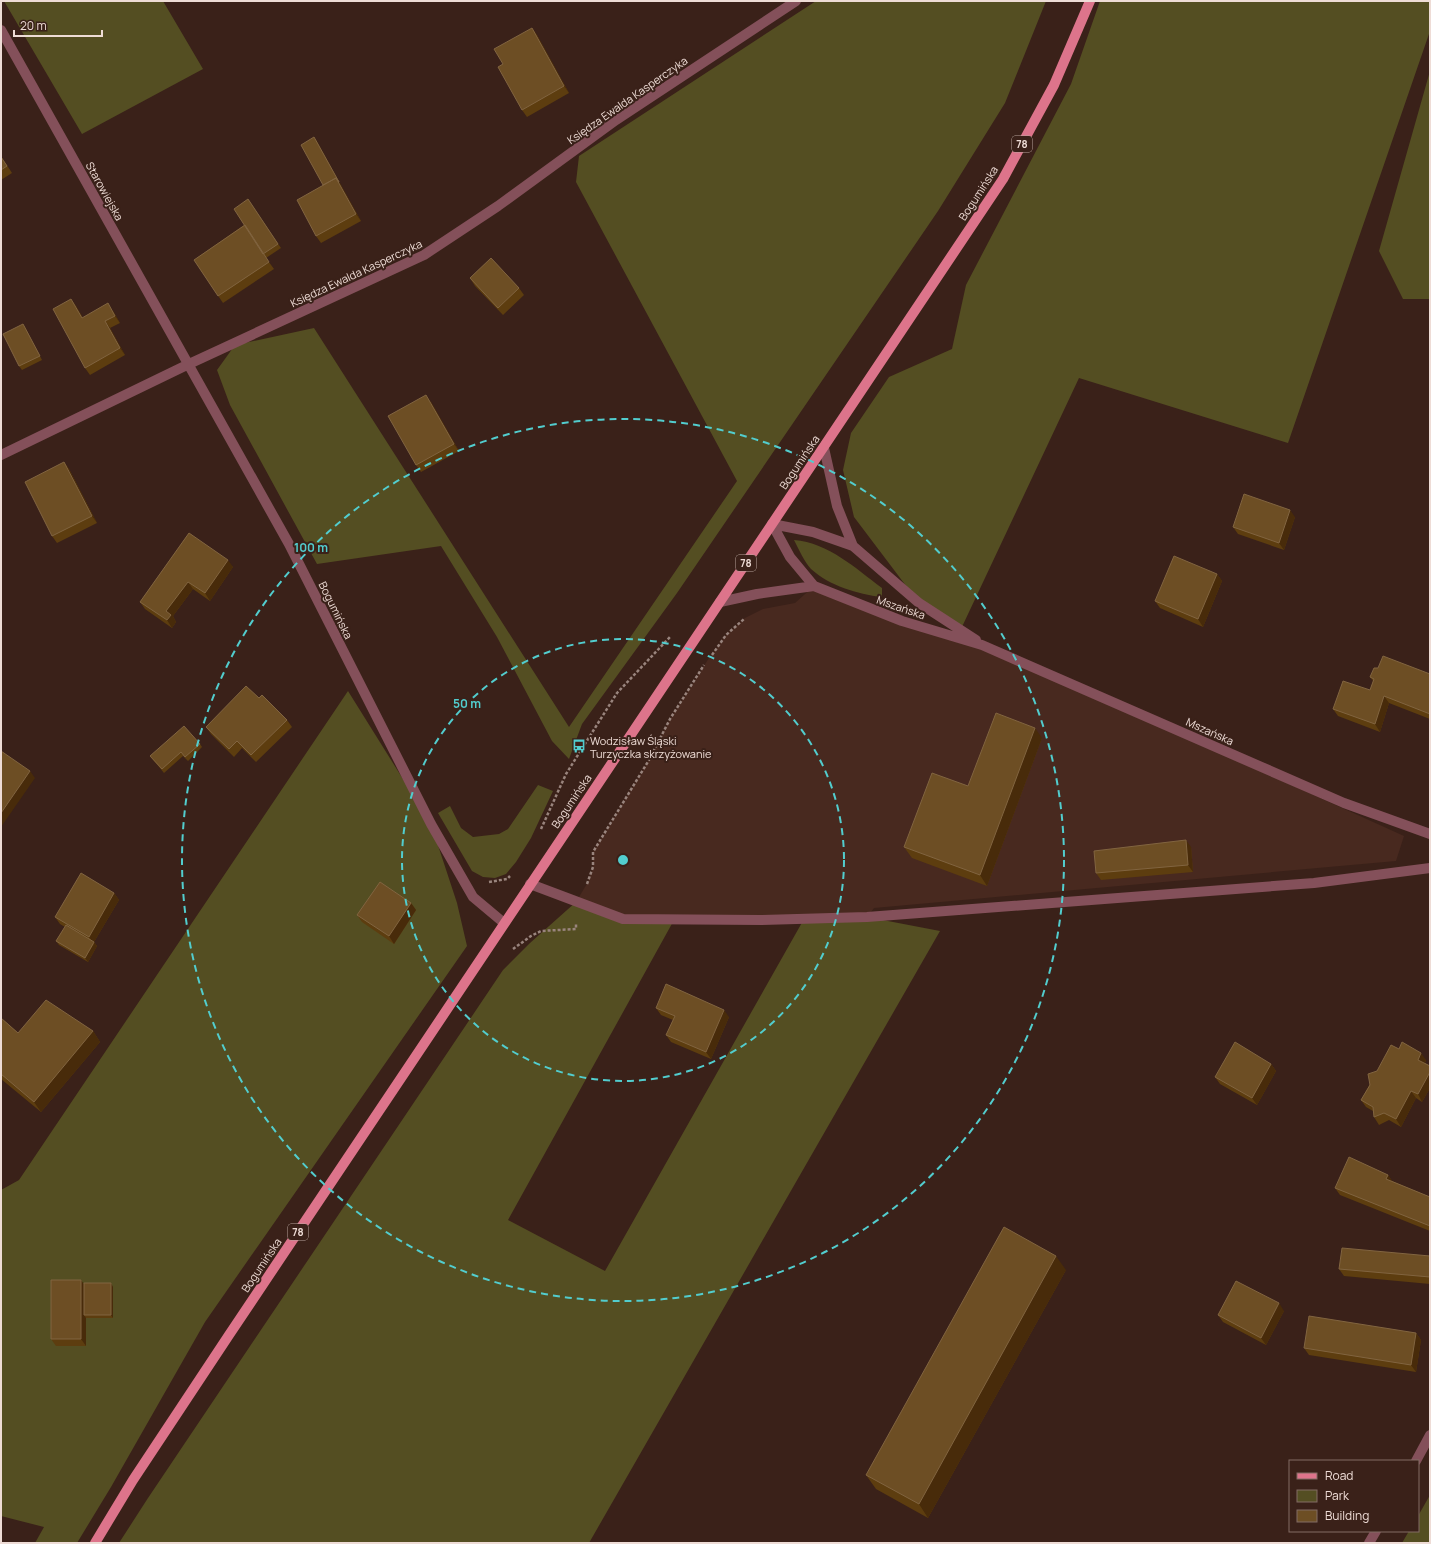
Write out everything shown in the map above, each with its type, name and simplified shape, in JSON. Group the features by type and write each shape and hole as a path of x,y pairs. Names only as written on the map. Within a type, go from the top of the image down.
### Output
{"main road":[{"name":"Bogumińska","path":"95,1543 137,1473 1003,179 1054,85 1090,1"}],"street":[{"name":"Księdza Ewalda Kasperczyka","path":"1,455 189,364 424,255 498,206 616,120 796,1"},
{"name":"Starowiejska","path":"1,30 189,364"},
{"name":"Bogumińska","path":"189,364 289,544 430,824 473,897 504,923"},
{"path":"824,448 837,506 853,546"},
{"path":"772,524 813,532 853,546"},
{"path":"772,524 790,557 814,586"},
{"name":"Mszańska","path":"853,546 919,602 982,645"},
{"path":"720,602 757,594 814,586"},
{"name":"Mszańska","path":"814,586 902,621 982,645 1344,803 1430,834"},
{"path":"530,884 623,919 761,920 868,917 1314,883 1430,868"},
{"path":"1417,1460 1430,1435"},
{"path":"1369,1543 1375,1532"}],"path":[{"path":"510,953 531,936 541,931 576,929 576,902 588,882 592,868 593,852 649,760 670,719 709,658 726,635 745,618"},
{"path":"540,831 566,774 617,693 672,634 709,658"},
{"path":"473,897 482,885 496,880 507,879 512,873"}],"shaded area":[{"path":"814,586 982,645 1404,836 1396,861 874,908 867,917 623,919 576,902 588,882 593,867 593,852 649,760 670,719 709,658 726,635 745,618 763,609 795,603"}],"green space":[{"path":"4,1 163,1 203,69 82,134"},
{"path":"816,1 1046,1 1005,103 938,211 677,593 582,724 569,759 552,741 497,637 441,546 317,564 230,405 217,370 235,345 314,328 569,727 737,481 576,182 579,156"},
{"path":"1100,1 1430,1 1430,31 1288,443 1079,378 961,629 919,603 854,517 843,470 851,433 889,377 952,349 966,285 1071,84"},
{"path":"1430,71 1430,299 1403,299 1379,251"},
{"path":"794,540 819,546 852,565 882,588 882,597 863,594 835,585 818,575 806,563"},
{"path":"348,691 431,824 457,903 467,946 205,1322 111,1487 77,1543 35,1543 44,1527 1,1516 1,1190 19,1180"},
{"path":"538,785 553,791 531,838 516,862 506,874 495,878 483,877 472,871 438,813 450,806 461,828 473,837 499,834 508,829"},
{"path":"576,902 623,919 674,920 508,1220 605,1271 804,919 867,917 940,931 589,1543 119,1543 503,970 530,943"},
{"path":"1430,1495 1430,1543 1402,1543 1408,1532 1419,1532 1419,1514"}],"building":[{"path":"532,28 564,86 522,110 498,67 503,64 494,49"},
{"path":"314,137 339,182 336,178 323,185 301,145"},
{"path":"1,157 7,166 1,170"},
{"path":"336,178 356,214 316,236 297,200"},
{"path":"248,199 278,244 263,254 234,209"},
{"path":"245,225 269,262 218,296 194,260"},
{"path":"491,258 519,288 498,308 470,278"},
{"path":"71,299 82,318 108,303 115,316 105,321 120,348 85,368 53,309"},
{"path":"23,324 40,356 19,366 3,334"},
{"path":"426,395 454,444 416,465 388,416"},
{"path":"64,462 92,516 52,536 25,482"},
{"path":"1244,494 1290,510 1279,543 1233,527"},
{"path":"189,533 228,560 205,593 188,582 166,611 171,615 167,620 140,602"},
{"path":"1174,556 1217,574 1198,619 1155,601"},
{"path":"1383,656 1430,674 1430,714 1384,696 1375,724 1333,709 1343,681 1370,690 1374,679 1370,677 1374,668 1378,668"},
{"path":"246,686 259,698 262,695 287,720 251,755 237,741 229,749 206,727"},
{"path":"996,713 1035,728 980,875 904,847 932,773 968,786"},
{"path":"184,726 200,744 185,757 181,752 162,769 150,756"},
{"path":"1,751 30,771 1,813"},
{"path":"1186,840 1188,865 1096,873 1094,851"},
{"path":"81,873 114,893 89,937 55,917"},
{"path":"380,882 411,903 389,936 357,915"},
{"path":"66,925 94,942 85,958 56,941"},
{"path":"666,984 724,1010 706,1052 666,1035 675,1016 656,1008"},
{"path":"46,1000 93,1031 34,1102 1,1074 1,1018 18,1033"},
{"path":"1235,1042 1271,1064 1252,1098 1215,1077"},
{"path":"1402,1042 1421,1053 1418,1060 1430,1066 1430,1072 1418,1094 1411,1091 1396,1119 1384,1113 1374,1117 1373,1107 1361,1100 1370,1085 1368,1074 1377,1071 1391,1045 1399,1049"},
{"path":"1349,1157 1388,1175 1386,1179 1430,1197 1430,1226 1335,1188"},
{"path":"1004,1227 1056,1256 919,1504 866,1475"},
{"path":"1342,1248 1430,1256 1430,1277 1339,1269"},
{"path":"51,1280 81,1280 81,1339 51,1339"},
{"path":"1236,1281 1279,1303 1261,1338 1218,1315"},
{"path":"84,1283 111,1283 111,1315 84,1315"},
{"path":"1309,1316 1416,1333 1411,1365 1304,1348"}],"place":[{"name":"Wodzisław Śląski Turzyczka skrzyżowanie","path":"579,746"}]}
